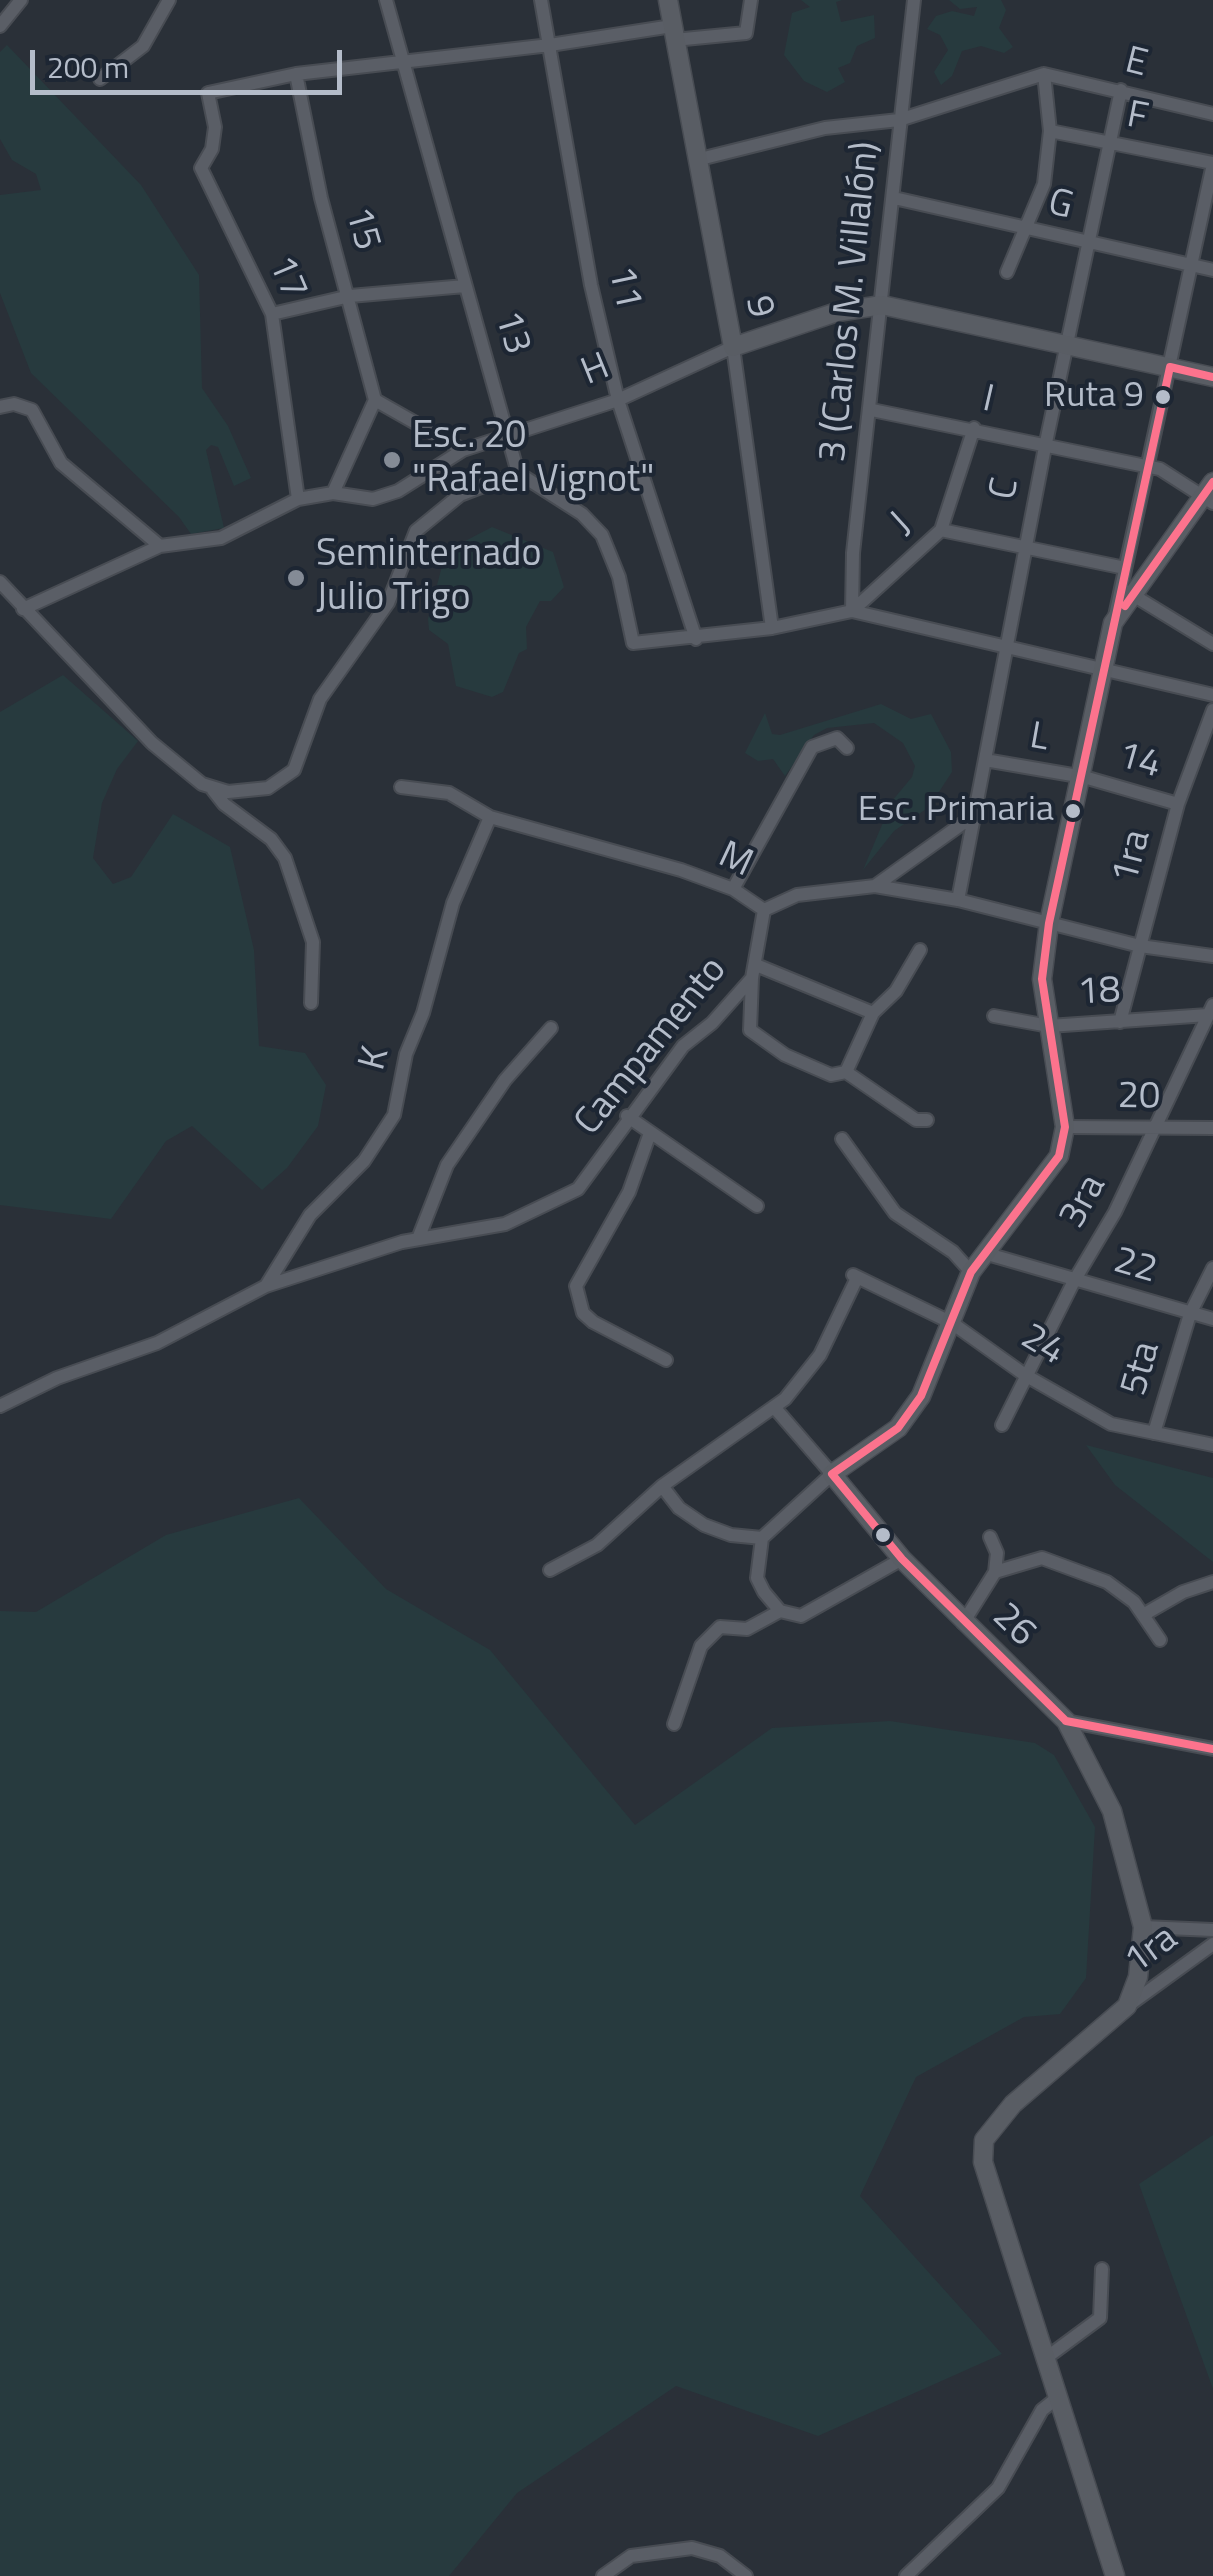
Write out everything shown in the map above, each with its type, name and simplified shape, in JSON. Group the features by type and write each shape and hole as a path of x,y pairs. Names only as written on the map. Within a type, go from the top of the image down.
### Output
{"street":[{"path":"0,26 21,0"},
{"path":"100,79 144,46 169,0"},
{"name":"13","path":"386,0 511,436 518,473"},
{"name":"11","path":"541,0 591,285 618,400 696,638"},
{"name":"9","path":"668,0 732,347 772,628"},
{"path":"296,74 672,33 746,32 750,0"},
{"name":"3 (Carlos M. Villalón)","path":"852,611 854,553 914,0"},
{"name":"17","path":"296,74 208,93 214,127 212,149 201,168 272,314 298,499"},
{"name":"15","path":"296,74 321,198 375,400"},
{"path":"696,160 826,128 899,120 1014,80 1044,74 1050,131 1044,184 1007,272"},
{"name":"E","path":"1044,74 1213,114"},
{"name":"C","path":"958,900 1044,447 1091,245 1121,90"},
{"name":"F","path":"1050,131 1213,164"},
{"path":"1127,592 1125,568 1213,164"},
{"name":"G","path":"894,198 1213,270"},
{"path":"272,314 350,296 465,286"},
{"name":"H","path":"23,609 160,546 221,538 298,499 333,493 373,499 398,491 463,450 618,400 732,347 837,312 882,305 1213,376"},
{"path":"333,493 375,400 463,450"},
{"path":"0,407 14,404 32,410 61,463 160,546"},
{"name":"I","path":"872,410 1160,469 1209,493"},
{"path":"941,530 974,428"},
{"path":"213,790 268,788 294,770 320,699 388,603 416,531 460,495 518,473 582,514 602,535 619,577 633,643 772,628 852,611 1213,695"},
{"path":"902,1559 810,1613 790,1616 780,1610 757,1578 762,1538 832,1474 898,1428 922,1396 970,1272 1059,1156 1065,1127 1042,979 1049,923 1084,777 1103,671 1114,623 1127,592 1209,493"},
{"name":"J","path":"852,611 941,530 1125,568"},
{"path":"0,582 152,743 271,839 286,858 313,942 311,1004"},
{"path":"1127,592 1213,644"},
{"name":"1ra","path":"1120,1022 1178,804 1213,710"},
{"path":"733,889 812,747 838,738 848,748"},
{"name":"L","path":"985,760 1084,777"},
{"name":"14","path":"1084,777 1178,804"},
{"name":"M","path":"401,787 449,793 490,816 681,870 733,889 764,910 809,893 875,886 958,900 1140,946 1213,956"},
{"name":"K","path":"266,1286 310,1215 364,1161 394,1115 406,1054 424,1013 453,903 490,816"},
{"path":"875,886 973,816"},
{"name":"Campamento","path":"0,1406 57,1378 157,1343 266,1286 418,1239 505,1224 578,1189 627,1116 683,1046 712,1023 754,972 764,910"},
{"path":"846,1072 873,1013 896,991 920,950"},
{"path":"873,1013 754,972 750,1030 785,1055 831,1074 846,1072 916,1120 927,1120"},
{"name":"18","path":"994,1016 1049,1026 1211,1010"},
{"name":"3ra","path":"1002,1425 1074,1281 1115,1212 1211,1010"},
{"path":"418,1239 447,1165 504,1080 552,1028"},
{"path":"627,1116 757,1206"},
{"name":"20","path":"1065,1127 1213,1128"},
{"path":"650,1133 630,1192 576,1286 583,1313 593,1322 666,1360"},
{"path":"842,1139 894,1213 953,1252 970,1272"},
{"name":"22","path":"984,1253 1213,1319"},
{"name":"5ta","path":"1154,1433 1190,1314 1213,1268"},
{"name":"24","path":"774,1407 820,1355 853,1275 952,1323 1025,1374 1111,1424 1213,1445"},
{"path":"550,1570 597,1545 662,1486 774,1407"},
{"name":"26","path":"774,1407 902,1559 1066,1721 1112,1810 1144,1927"},
{"path":"662,1486 679,1508 704,1525 731,1535 762,1538"},
{"path":"964,1623 996,1572 997,1553 990,1537"},
{"path":"996,1572 1028,1560 1059,1562 1124,1592 1160,1640"},
{"path":"1143,1615 1183,1592 1213,1582"},
{"path":"674,1724 701,1646 720,1627 747,1630 780,1610"},
{"path":"1066,1721 1213,1750"},
{"path":"1115,2576 988,2184 984,2140 1013,2104 1127,2006 1138,1977 1144,1927 1213,1930"},
{"name":"1ra","path":"1127,2006 1213,1944"},
{"path":"1046,2358 1100,2318 1102,2269"},
{"path":"906,2576 998,2488 1042,2410 1057,2398"},
{"path":"603,2576 632,2556 692,2548 720,2556 746,2576"}],"green space":[{"path":"801,0 842,0 836,2 841,22 874,15 875,38 857,46 850,63 838,68 845,82 827,92 804,81 784,55 792,13 810,7"},
{"path":"949,0 1001,0 1006,10 999,28 1013,47 1004,53 981,46 962,51 952,76 941,85 934,72 948,50 940,35 927,29 936,16 952,11 974,16 977,7 960,9"},
{"path":"7,45 141,185 199,275 202,388 228,426 251,478 234,486 218,447 211,445 206,450 224,528 191,534 179,517 31,373 0,293 0,195 41,190 36,174 12,160 0,139 0,52"},
{"path":"492,527 553,552 564,587 551,601 540,601 526,627 527,649 519,653 503,692 492,697 456,686 448,644 429,630 428,619 446,551"},
{"path":"63,675 138,741 117,769 102,803 93,858 113,884 131,877 173,814 230,847 254,950 259,1046 305,1053 326,1085 318,1126 287,1168 262,1190 192,1126 166,1141 111,1219 0,1205 0,712"},
{"path":"881,704 911,719 931,714 951,752 952,772 929,807 894,831 863,870 892,801 912,777 915,766 903,743 874,723 827,728 814,735 785,776 773,759 758,761 745,753 765,713 772,734 780,735"},
{"path":"1086,1445 1213,1478 1213,1562 1115,1485"},
{"path":"299,1498 386,1589 490,1650 635,1825 772,1728 890,1721 1035,1743 1054,1755 1095,1827 1086,1978 1060,2014 1024,2017 916,2077 860,2196 1002,2354 818,2436 676,2386 517,2493 449,2576 0,2576 0,1611 36,1612 166,1535"},
{"path":"1213,2135 1213,2389 1139,2184"}],"transit line":[{"path":"832,1474 898,1428 921,1396 971,1272 1059,1156 1065,1127 1042,979 1049,923 1170,367 1213,377"},
{"path":"1125,606 1213,482"},
{"path":"832,1474 902,1559 1066,1721"},
{"path":"1066,1721 1213,1749"}],"place":[{"name":"Ruta 9","path":"1163,397"},
{"name":"Esc. 20 \"Rafael Vignot\"","path":"392,460"},
{"name":"Seminternado Julio Trigo","path":"296,578"},
{"name":"Esc. Primaria","path":"1073,811"}]}
